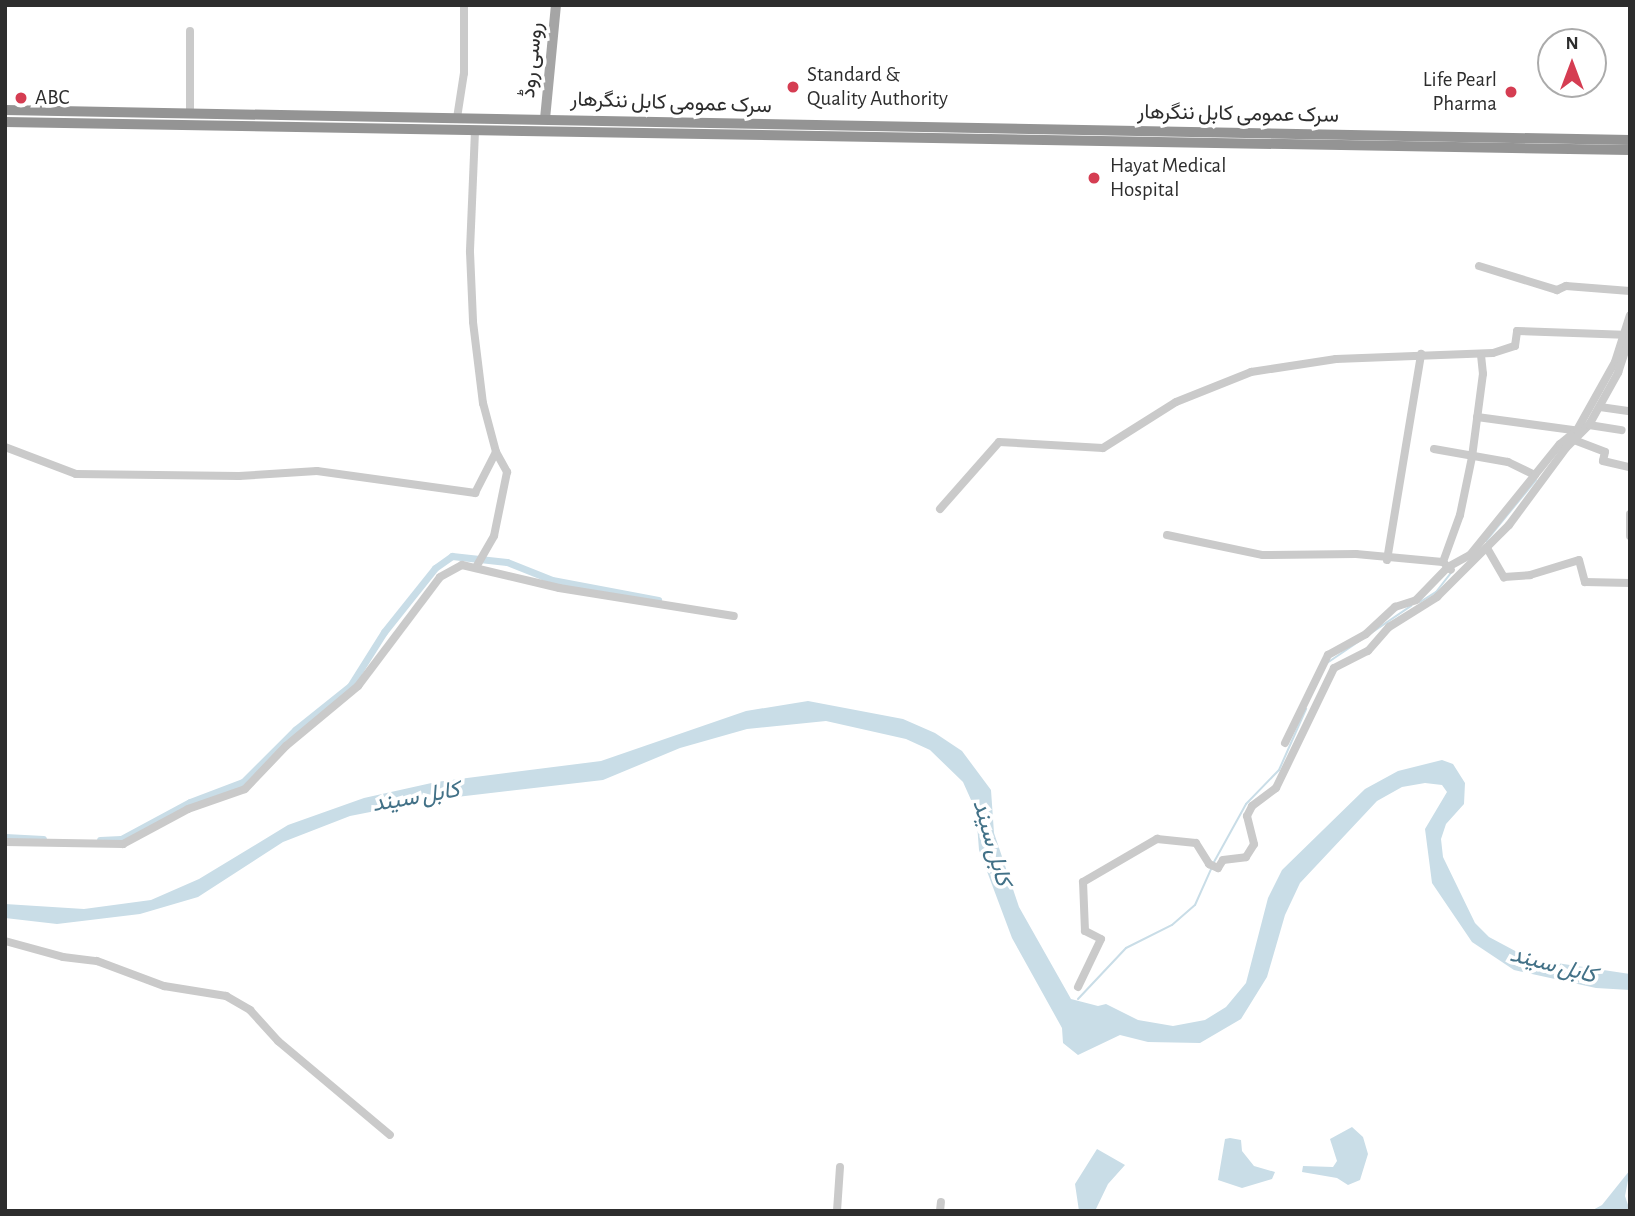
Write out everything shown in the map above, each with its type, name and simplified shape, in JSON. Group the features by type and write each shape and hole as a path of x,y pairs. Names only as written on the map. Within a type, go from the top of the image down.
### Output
{"highway":[{"name":"سرک عمومی کابل ننگرهار","path":"5,110 545,119 1021,135"},
{"path":"296,116 296,128"},
{"name":"سرک عمومی کابل ننگرهار","path":"5,122 475,131 1495,142 1630,139"},
{"name":"سرک عمومی کابل ننگرهار","path":"1495,142 1630,150"}],"main road":[{"name":"روسی روڈ","path":"545,119 556,5"}],"street":[{"path":"457,118 464,73 464,5"},
{"path":"190,31 190,114"},
{"path":"475,131 471,295 483,404 507,472 500,516 476,567"},
{"path":"1479,267 1557,290 1566,286 1630,291"},
{"path":"1078,987 1101,939 1086,931 1083,882 1157,839 1196,843 1213,866 1223,860 1246,857 1254,845 1247,816 1252,806 1276,788 1334,668 1372,647 1390,627 1437,597 1455,574 1487,548 1586,425 1626,359 1630,315"},
{"path":"940,509 999,442 1103,448 1175,402 1251,372 1297,362 1421,354 1481,354 1510,350 1517,331 1627,335"},
{"path":"1598,405 1627,335"},
{"path":"1387,561 1421,354"},
{"path":"1284,743 1328,655 1366,634 1395,607 1416,600 1446,564 1460,515 1472,454 1481,354"},
{"path":"1598,405 1630,411"},
{"path":"1477,417 1622,430"},
{"path":"1167,536 1263,555 1356,554 1387,561 1446,564 1470,555 1535,475 1586,425"},
{"path":"1574,440 1605,452 1603,461 1630,467"},
{"path":"5,447 76,474 239,476 317,471 475,493 499,455"},
{"path":"1434,449 1508,462 1535,475"},
{"path":"1630,514 1630,536"},
{"path":"1487,548 1504,577 1530,575 1579,560 1585,582 1630,583"},
{"path":"1446,564 1455,574"},
{"path":"5,842 123,845 188,809 245,789 286,746 358,686 440,577 461,565 559,588 734,616"},
{"path":"5,941 63,957 97,961 164,986 226,996 250,1010 270,1034 390,1135"},
{"path":"837,1211 840,1167"}],"water":[{"name":"کابل سيند","path":"808,701 903,719 935,733 962,751 991,790 994,833 1019,907 1071,999 1098,1006 1106,1004 1138,1020 1173,1026 1205,1020 1226,1007 1246,983 1268,898 1282,870 1365,789 1398,771 1442,760 1453,764 1465,783 1464,804 1446,824 1441,839 1443,857 1475,923 1489,937 1530,959 1630,974 1630,990 1596,988 1514,970 1472,942 1432,883 1425,829 1447,792 1442,785 1425,783 1402,787 1377,801 1300,883 1285,915 1267,977 1241,1019 1200,1043 1148,1042 1120,1035 1078,1055 1063,1043 1062,1028 1012,938 979,850 976,811 963,782 930,750 906,739 826,721 747,729 680,748 603,780 431,800 350,816 283,842 198,897 140,914 57,924 5,918 5,904 84,909 151,900 199,879 288,825 364,798 436,782 601,761 746,711"},
{"path":"1352,1127 1363,1137 1368,1154 1360,1180 1348,1185 1337,1178 1302,1172 1303,1166 1333,1167 1337,1161 1330,1139"},
{"path":"1225,1139 1241,1140 1242,1151 1254,1166 1275,1172 1272,1179 1242,1188 1218,1180"},
{"path":"1097,1149 1125,1165 1108,1184 1095,1211 1079,1211 1075,1184"},
{"path":"1630,1170 1625,1196 1630,1211 1591,1211 1602,1205"}],"waterway":[{"path":"1486,541 1536,480"},
{"path":"100,840 121,839 190,802 243,782 295,730 350,686 384,632 435,568 452,556 507,562 552,580 658,600"},
{"path":"1420,602 1436,592 1451,573"},
{"path":"1327,663 1411,606"},
{"path":"1214,862 1246,804 1279,770 1306,709"},
{"path":"5,837 43,839"},
{"path":"1078,999 1126,948 1172,925 1195,905 1212,867"}],"place":[{"name":"Standard & Quality Authority","path":"793,87"},
{"name":"Life Pearl Pharma","path":"1511,92"},
{"name":"ABC","path":"21,98"},
{"name":"Hayat Medical Hospital","path":"1094,178"}]}
